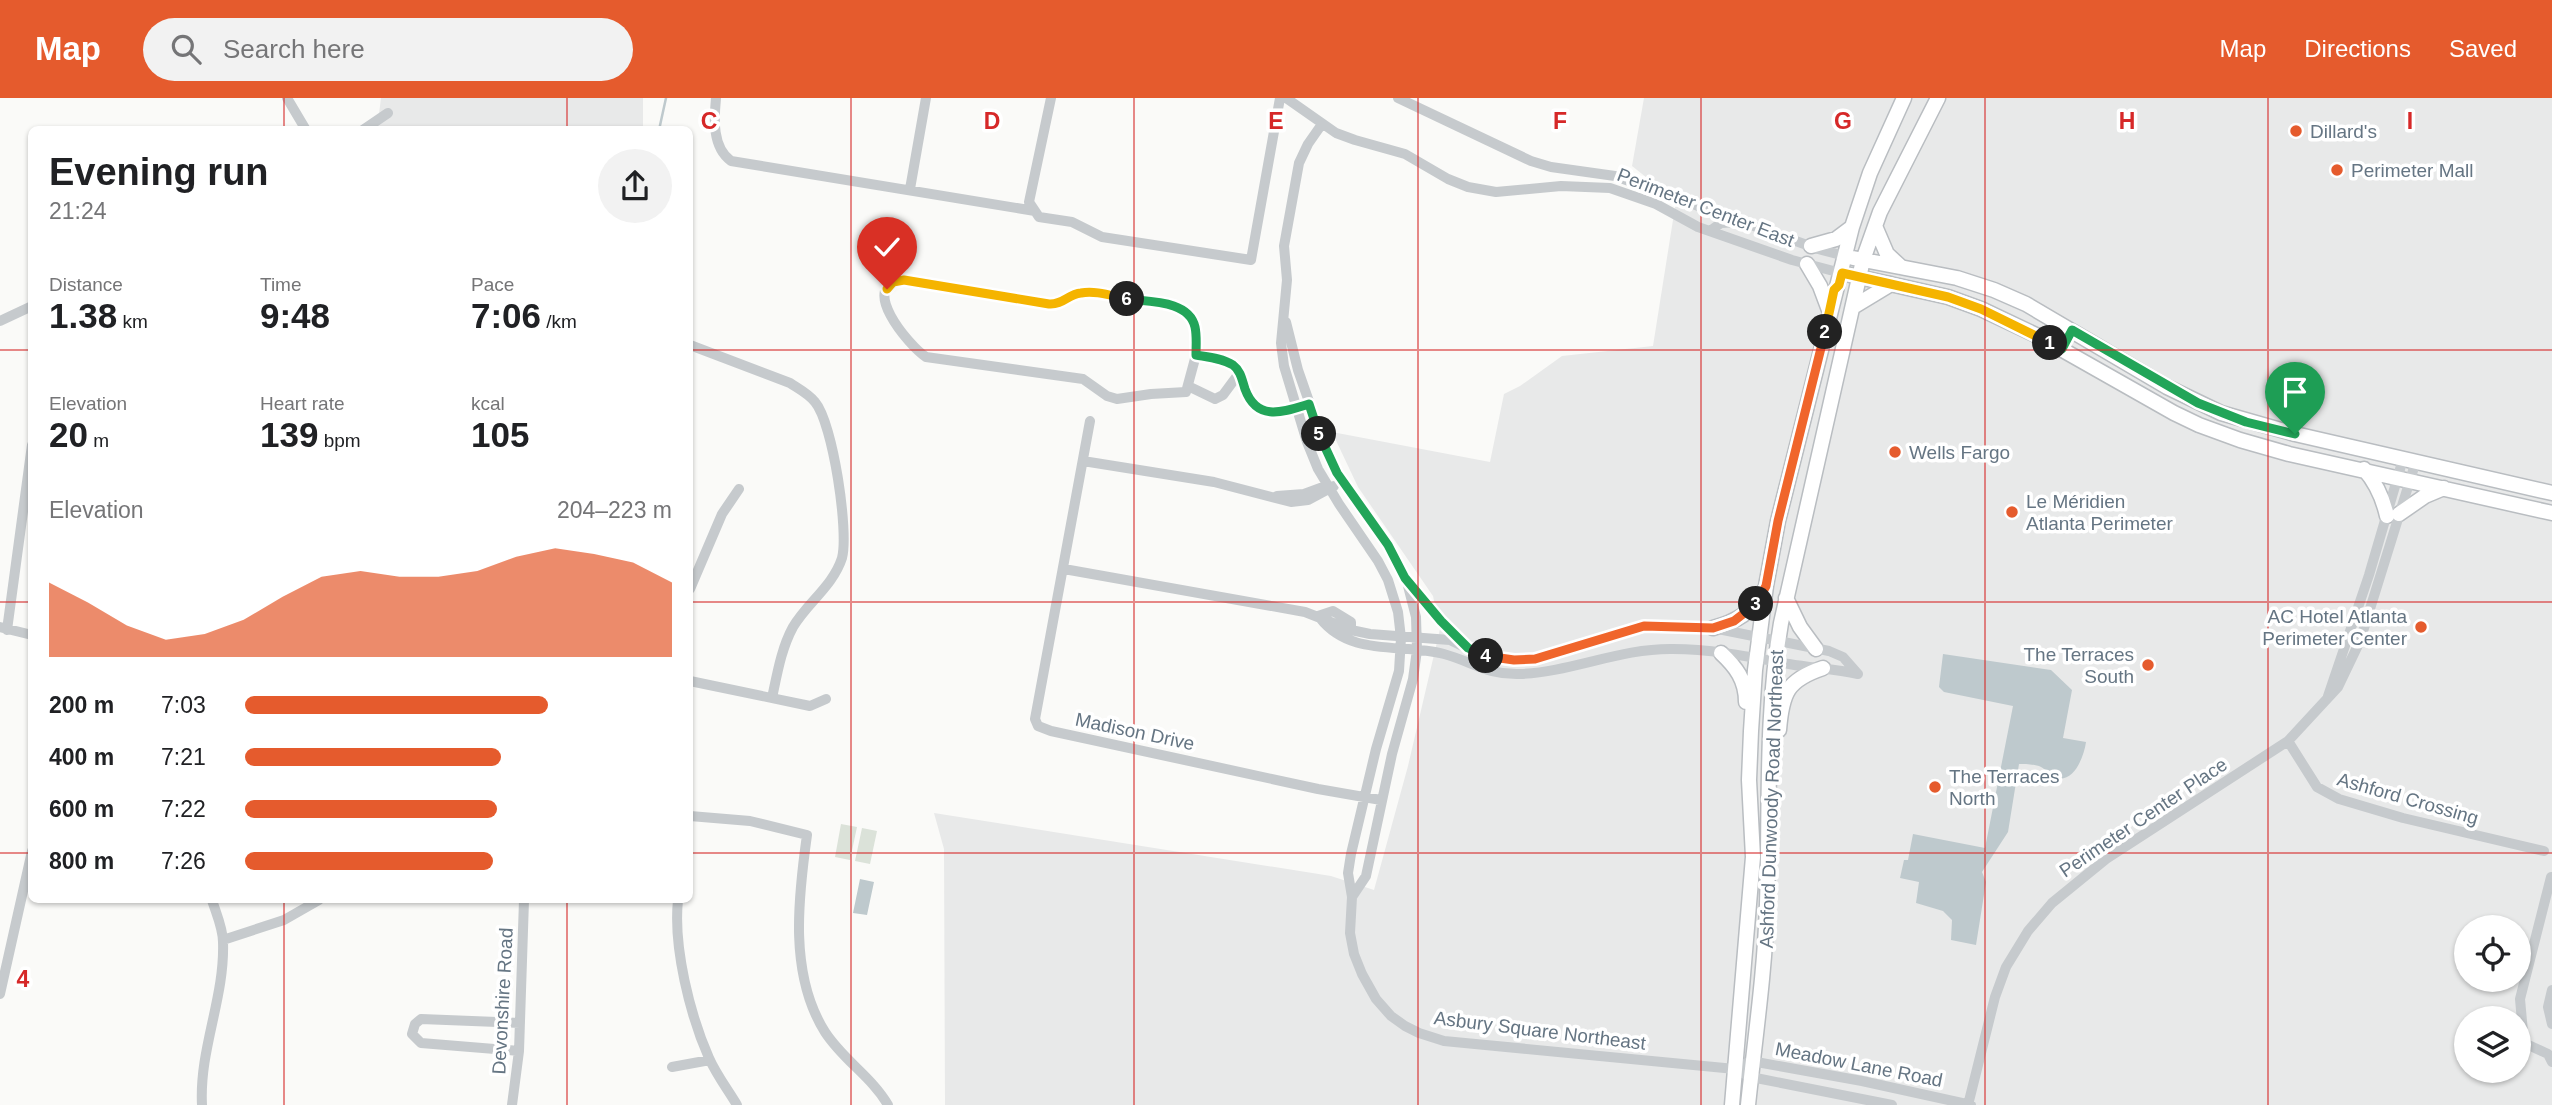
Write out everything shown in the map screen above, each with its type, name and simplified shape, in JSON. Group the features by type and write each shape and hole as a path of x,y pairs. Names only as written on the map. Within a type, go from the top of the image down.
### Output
{"main road":[{"name":"Ashford Dunwoody Road Northeast","path":"1732,1105 1753,857 1749,755 1756,658 1766,586 1778,521 1834,290 1839,285 1852,227 1870,173 1904,98"},
{"name":"Ashford Dunwoody Road Northeast","path":"1748,1105 1766,935 1769,755 1777,641 1863,260 1875,226 1913,144 1938,98"},
{"path":"1875,226 1887,254 1901,267"},
{"path":"1811,246 1836,239 1852,227"},
{"path":"1845,256 1956,278 1994,290 2026,304 2167,387 2221,413 2295,434 2552,493"},
{"path":"1807,264 1824,294 1829,313"},
{"path":"1842,273 1948,297 1981,309 2062,349 2199,425 2240,440 2289,454 2552,513"},
{"path":"1853,307 1891,284"},
{"path":"2062,349 2072,330"},
{"path":"2364,470 2374,481 2393,515 2426,495 2444,488"},
{"path":"1713,628 1744,615 1759,600 1766,586"},
{"path":"1786,598 1800,627 1816,649"},
{"path":"1721,653 1739,673 1746,690 1742,764 1744,793 1752,822"},
{"path":"1769,755 1779,745 1782,701 1789,687 1806,673 1823,668"}],"street":[{"path":"287,98 304,126"},
{"path":"716,98 714,123 719,148 731,161 1035,211"},
{"path":"910,189 926,98"},
{"path":"1051,98 1029,202 1039,217 1072,222 1102,237 1251,260 1280,98"},
{"name":"Perimeter Center East","path":"1286,98 1322,124 1355,140 1405,154 1448,179 1477,189 1504,192 1553,186 1598,186 1619,190 1656,204 1710,231 1842,273"},
{"name":"Perimeter Center East","path":"1398,98 1531,161 1607,175 1634,183 1845,256"},
{"path":"369,126 387,113"},
{"name":"Asbury Square Northeast","path":"1322,124 1304,150 1297,169 1284,246 1287,280 1282,351 1307,443 1329,487 1385,574 1398,612 1401,643 1396,681 1364,797 1348,873 1352,897 1350,933 1362,974 1376,999 1391,1016 1419,1033 1444,1041 1735,1069"},
{"path":"1553,186 1566,179 1634,183"},
{"path":"1710,231 1721,223 1731,221 1752,224"},
{"path":"904,280 1049,304 1060,304 1077,293 1090,292 1179,307 1188,313 1194,323 1196,355 1186,392 1117,399 1107,396 1083,379 926,357 917,351 890,316 885,303 885,292 893,282 904,280"},
{"path":"0,321 28,308"},
{"path":"1284,316 1295,361 1329,459 1388,545 1405,578 1468,648"},
{"path":"693,346 790,383 803,391 817,403 829,430 845,537 842,557 834,575 794,626 783,651 772,698"},
{"path":"1196,355 1226,361 1240,372 1249,400 1258,408 1279,413 1309,404"},
{"path":"1188,386 1215,399 1223,395 1240,372"},
{"name":"Madison Drive","path":"1090,421 1035,719 1038,726 1252,775 1381,800"},
{"name":"Perimeter Center Place","path":"1969,1105 1995,997 2006,967 2028,931 2052,902 2106,859 2288,741 2312,718 2327,698 2410,460"},
{"path":"1083,461 1214,482 1283,501 1308,500 1342,481"},
{"path":"28,484 4,628 28,634"},
{"path":"693,582 722,514 738,489"},
{"path":"1063,569 1318,616 1351,630 1401,643"},
{"name":"Asbury Square Northeast","path":"1352,897 1366,876 1381,800 1413,679 1417,644 1415,609 1405,578"},
{"path":"1318,616 1330,630 1348,640 1417,644 1450,640 1494,658 1528,660 1644,626 1713,628 1840,655 1858,674 1721,653 1670,649 1637,651 1535,673 1495,673 1417,644"},
{"path":"693,682 810,706 826,699"},
{"name":"Ashford Crossing","path":"2288,741 2316,787 2339,799 2403,818 2544,851"},
{"path":"693,816 750,821 807,835 799,949 808,999 826,1034 875,1085 888,1105"},
{"path":"0,994 28,869"},
{"path":"2551,877 2520,999 2524,1043 2551,1055"},
{"path":"202,1105 203,1065 219,994 223,940 213,903"},
{"path":"223,940 284,920 314,903"},
{"name":"Devonshire Road","path":"512,1105 519,1051 524,903"},
{"path":"678,903 682,969 695,1020 710,1060 737,1105"},
{"path":"2552,990 2548,1007 2552,1024"},
{"path":"519,1051 421,1043 412,1034 415,1024 421,1019 520,1023"},
{"path":"672,1067 710,1060"},
{"name":"Meadow Lane Road","path":"1735,1069 1751,1061 1873,1083 1969,1105"},
{"name":"Meadow Lane Road","path":"1735,1069 1751,1077 1892,1105"}],"shaded area":[{"path":"381,98 643,98 643,126 378,126"},
{"path":"1644,98 2552,98 2552,1105 945,1105 944,849 934,813 1331,876 1374,890 1408,766 1440,629 1433,596 1358,487 1332,432 1490,462 1504,394 1562,356 1653,346 1676,201 1632,166"},
{"path":"1943,654 2051,670 2072,690 2063,738 2086,742 2080,762 2072,774 2060,779 2039,766 2019,764 2008,832 1982,872 1986,882 1976,945 1951,940 1952,920 1943,911 1916,903 1919,882 1900,878 1904,860 1908,860 1913,834 1985,848 2013,706 1944,692 1939,687"},
{"path":"841,824 857,827 850,860 835,857"},
{"path":"862,828 877,831 870,864 855,861"},
{"path":"860,879 874,882 867,915 853,913"}],"waterway":[{"path":"660,126 666,98"}],"place":[{"name":"Dillard's","path":"2296,131"},
{"name":"Perimeter Mall","path":"2337,170"},
{"name":"Wells Fargo","path":"1895,452"},
{"name":"Le Méridien Atlanta Perimeter","path":"2012,512"},
{"name":"AC Hotel Atlanta Perimeter Center","path":"2421,627"},
{"name":"The Terraces South","path":"2148,665"},
{"name":"The Terraces North","path":"1935,787"}],"route":[{"path":"887,289 893,282 904,280 1049,304 1060,304 1077,293 1090,292 1184,310 1192,317 1196,329 1196,355 1226,361 1232,365 1240,372 1249,400 1258,408 1279,413 1309,404 1329,459 1388,545 1405,578 1468,648 1501,659 1535,659 1644,626 1713,628 1734,621 1752,609 1766,586 1778,521 1834,290 1839,285 1842,273 1948,297 2009,321 2062,349 2072,330 2198,403 2246,422 2295,434"}]}
